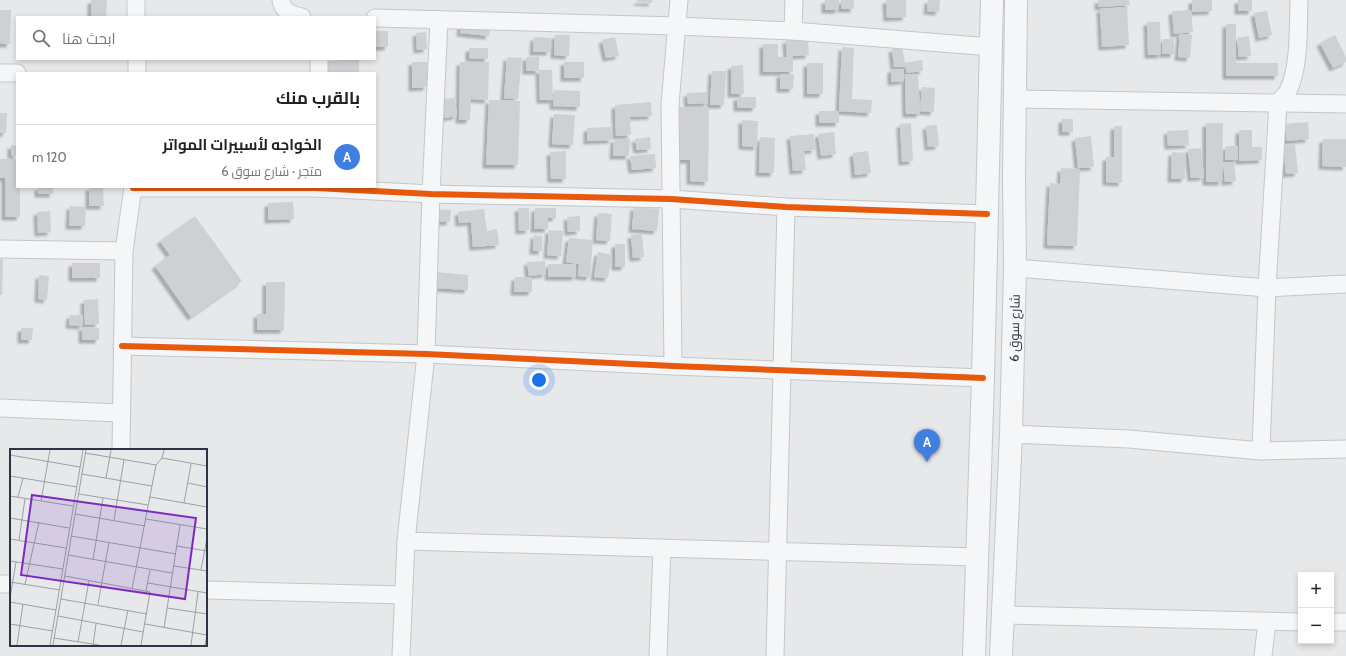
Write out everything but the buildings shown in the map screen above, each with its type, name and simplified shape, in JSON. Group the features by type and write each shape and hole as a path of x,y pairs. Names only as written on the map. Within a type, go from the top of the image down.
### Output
{"street":[{"path":"136,0 136,16"},
{"path":"281,0 281,4 288,13 298,16"},
{"path":"673,366 670,104 678,26 679,0"},
{"path":"793,31 794,0"},
{"path":"974,656 983,378 992,0"},
{"name":"شارع سوق 6","path":"1001,656 1011,434 1015,268 1014,99 1016,0"},
{"path":"1261,451 1267,288 1278,103 1287,93 1296,65 1299,0"},
{"path":"376,18 678,26 793,31 990,47"},
{"path":"401,656 406,541 426,354 431,194 439,20"},
{"path":"137,60 137,72"},
{"path":"319,60 319,72"},
{"path":"0,72 16,73"},
{"path":"1014,99 1346,104"},
{"path":"121,449 124,251 133,188 316,188 431,194 671,199 786,207 987,214"},
{"path":"775,656 786,207"},
{"path":"0,249 124,251"},
{"path":"1015,268 1267,288 1346,284"},
{"path":"122,346 426,354 673,366 983,378"},
{"path":"0,408 122,413"},
{"path":"1011,434 1130,439 1261,451 1346,449"},
{"path":"406,541 977,557"},
{"path":"658,656 662,548"},
{"path":"207,590 404,595"},
{"path":"1003,615 1298,622"},
{"path":"1264,656 1267,622"},
{"path":"1334,622 1346,622"}],"cycle path":[{"path":"133,188 316,188 431,194 671,199 786,207 987,214"},
{"path":"122,346 426,354 673,366 983,378"}],"place":[{"name":"الخواجه لأسبيرات المواتر","path":"927,462"}]}
